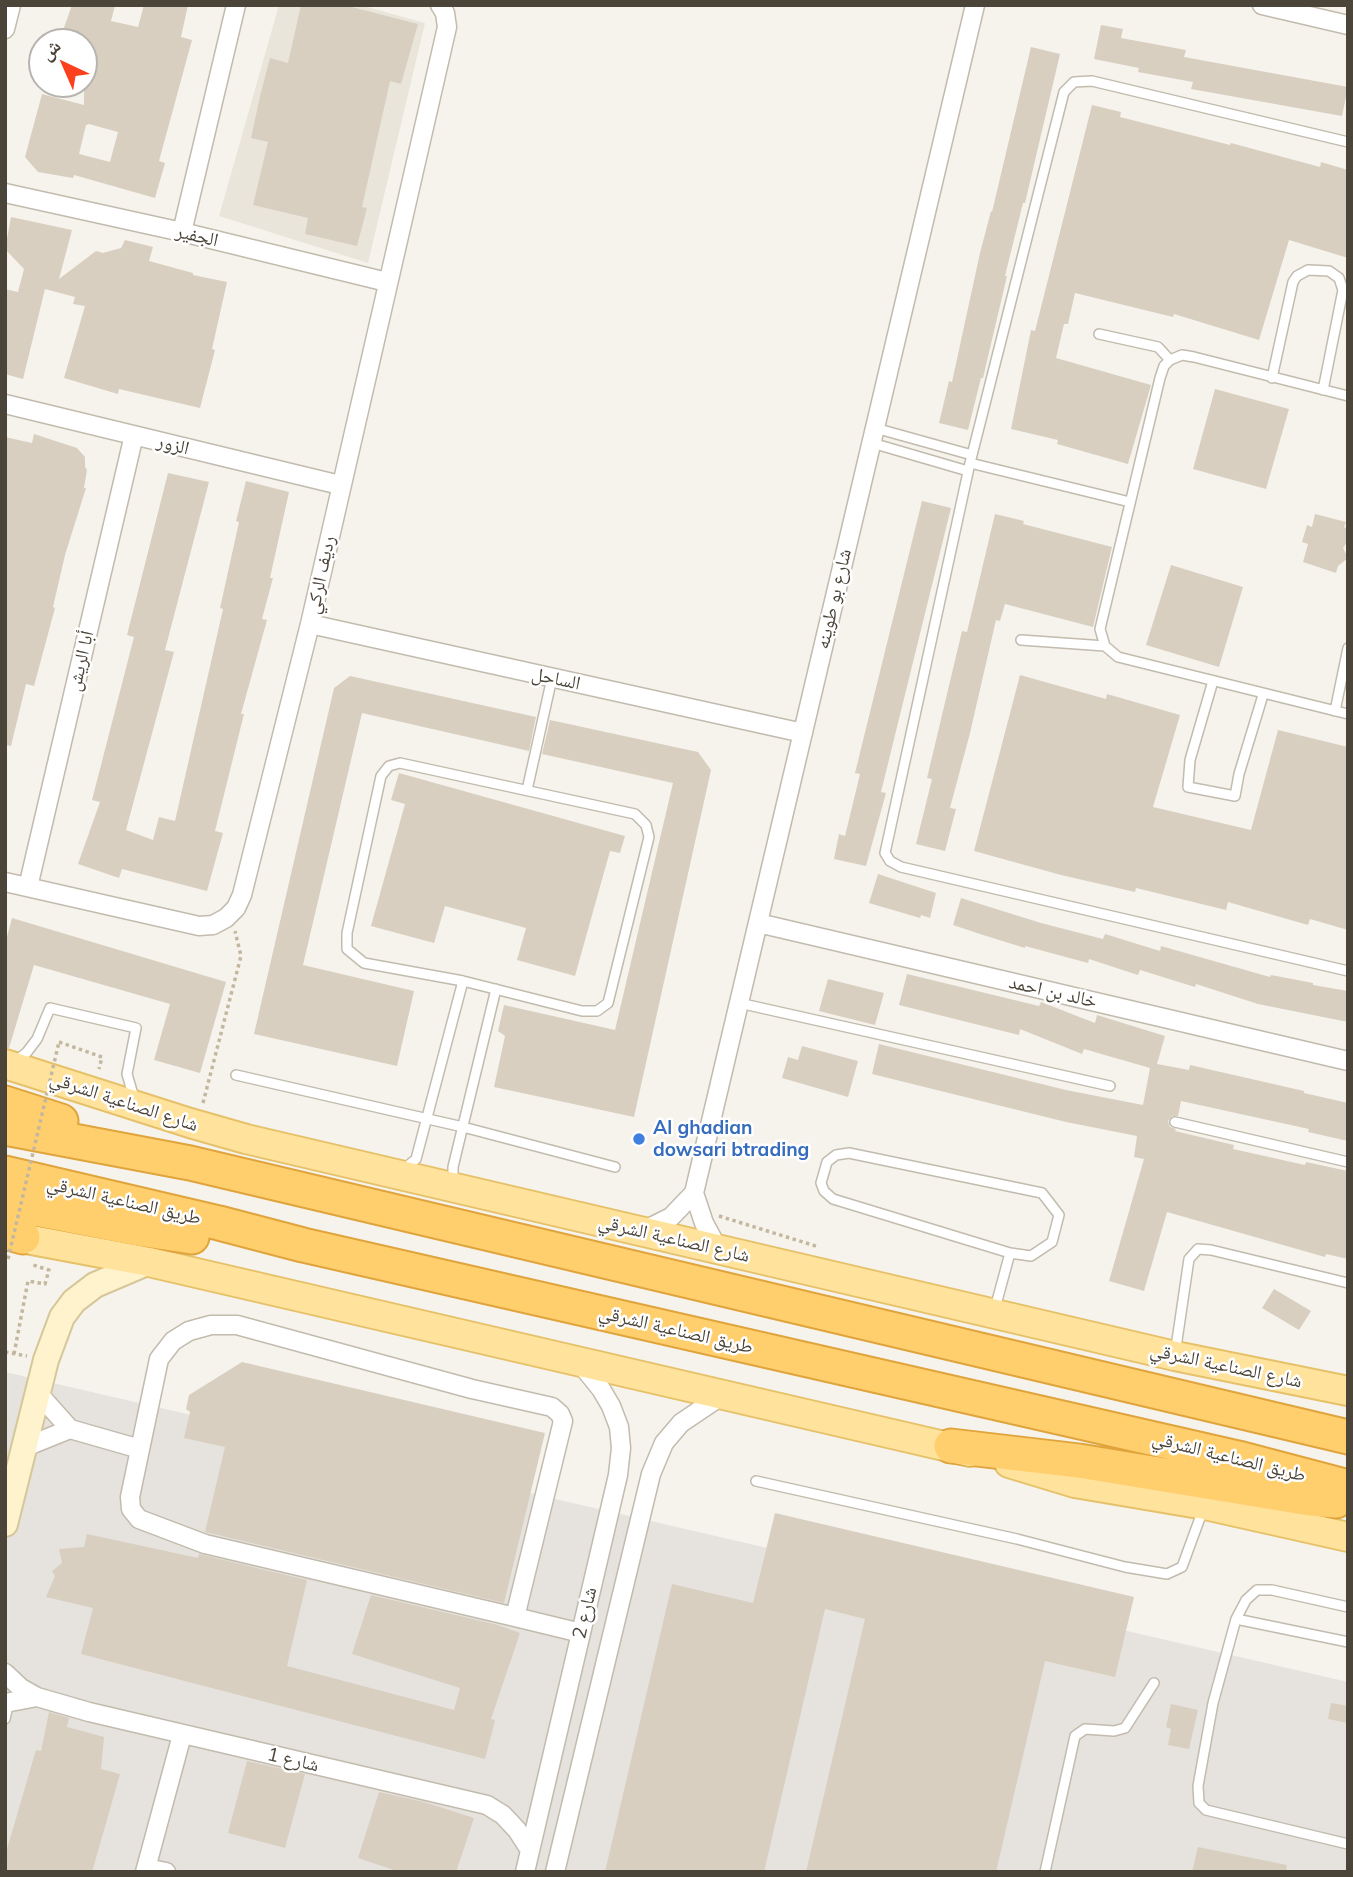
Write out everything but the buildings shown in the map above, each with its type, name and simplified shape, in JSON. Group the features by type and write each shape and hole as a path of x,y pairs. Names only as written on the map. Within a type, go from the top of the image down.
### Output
{"highway":[{"path":"5,1103 190,1163"},
{"path":"5,1128 190,1163 1348,1437"},
{"name":"طريق الصناعية الشرقي","path":"5,1172 303,1245 1224,1455 1348,1487"},
{"path":"5,1203 139,1229 217,1240 303,1245"},
{"path":"1242,1412 1348,1424"},
{"path":"951,1446 1079,1461 1310,1499 1348,1502"}],"main road":[{"name":"شارع الصناعية الشرقي","path":"8,1065 197,1125 460,1189 1175,1356 1348,1391"},
{"path":"15,1248 149,1262 951,1446 1075,1483 1205,1505 1348,1537"}],"street":[{"path":"5,29 11,5"},
{"path":"182,232 236,5"},
{"name":"رديف الركي","path":"226,918 236,908 242,895 310,624 447,27 445,13 440,5"},
{"name":"شارع بو طوينه","path":"694,1193 975,5"},
{"path":"1262,5 1326,13 1348,25"},
{"name":"الجفير","path":"5,193 182,232 387,282"},
{"name":"الزور","path":"5,404 340,485"},
{"name":"أبا الريش","path":"28,887 134,435"},
{"name":"الساحل","path":"310,624 803,733"},
{"path":"5,882 199,926 213,925 226,918"},
{"name":"خالد بن احمد","path":"758,923 1348,1061"},
{"path":"641,1232 671,1217 694,1193 704,1223 718,1249"},
{"path":"5,1524 37,1392 53,1337 62,1317 74,1301 95,1285 149,1262"},
{"path":"515,1617 563,1421 552,1407 472,1389 237,1325 211,1325 189,1331 173,1341 159,1359 129,1503 135,1515 145,1522 205,1544 581,1633"},
{"name":"شارع 2","path":"525,1872 618,1475 621,1448 619,1427 611,1406 580,1363"},
{"path":"37,1392 70,1429 140,1449"},
{"name":"شارع 2","path":"555,1872 651,1474 663,1443 681,1423 724,1394"},
{"path":"23,1448 70,1429"},
{"name":"شارع 1","path":"5,1673 21,1688 37,1697 181,1735 487,1805 503,1815 530,1850"},
{"name":"شارع 1","path":"7,1708 37,1697"},
{"path":"166,1872 146,1870 181,1735"}],"lane":[{"path":"1348,142 1092,81 1083,80 1069,86 1061,99 970,463 885,853 901,867 1348,971"},
{"path":"1272,378 1293,282 1297,276 1308,270 1329,271 1339,278 1343,290 1323,390"},
{"path":"1099,334 1152,345 1164,351 1170,360"},
{"path":"1348,396 1195,357 1182,355 1170,360 1164,366 1160,378 1100,629 1105,646 1118,657 1348,714"},
{"path":"873,436 970,463"},
{"path":"873,436 1130,502"},
{"path":"1021,639 1105,646"},
{"path":"1335,711 1348,648"},
{"path":"527,790 552,678"},
{"path":"1213,681 1190,760 1188,788 1236,796 1239,774 1264,695"},
{"path":"400,763 527,790 635,814 646,825 649,837 608,1003 597,1011 582,1011 463,981 364,963 347,949 347,933 381,776 389,766 400,763"},
{"path":"396,1173 416,1159 463,981"},
{"path":"460,1189 453,1177 453,1167 496,989"},
{"path":"739,1003 1110,1086"},
{"path":"8,1065 27,1052 37,1039 50,1008 136,1028 127,1074 129,1087 138,1106"},
{"path":"236,1074 615,1167"},
{"path":"1175,1122 1348,1162"},
{"path":"849,1153 1042,1193 1059,1214 1052,1242 1031,1256 1010,1253 832,1199 821,1183 827,1162 836,1155 849,1153"},
{"path":"1175,1356 1189,1259 1198,1249 1348,1283"},
{"path":"994,1313 1010,1253"},
{"path":"756,1481 1017,1539 1125,1567 1167,1574 1182,1567 1205,1505"},
{"path":"1348,1607 1272,1590 1257,1590 1246,1600 1236,1619 1205,1742 1198,1786 1199,1803 1206,1810 1348,1844"},
{"path":"1236,1619 1348,1643"},
{"path":"1045,1872 1075,1736 1085,1729 1114,1731 1125,1728 1154,1684"}],"path":[{"path":"197,1125 242,956 237,934 226,918"},
{"path":"14,1354 28,1281 46,1284 49,1270 15,1248 59,1042 102,1057 98,1071"},
{"path":"52,1061 63,1063"}],"shaded area":[{"path":"279,5 360,5 425,23 368,263 219,216"},
{"path":"5,1372 1348,1682 1348,1872 5,1872"}],"place":[{"name":"Al ghadian dowsari btrading","path":"639,1139"}]}
